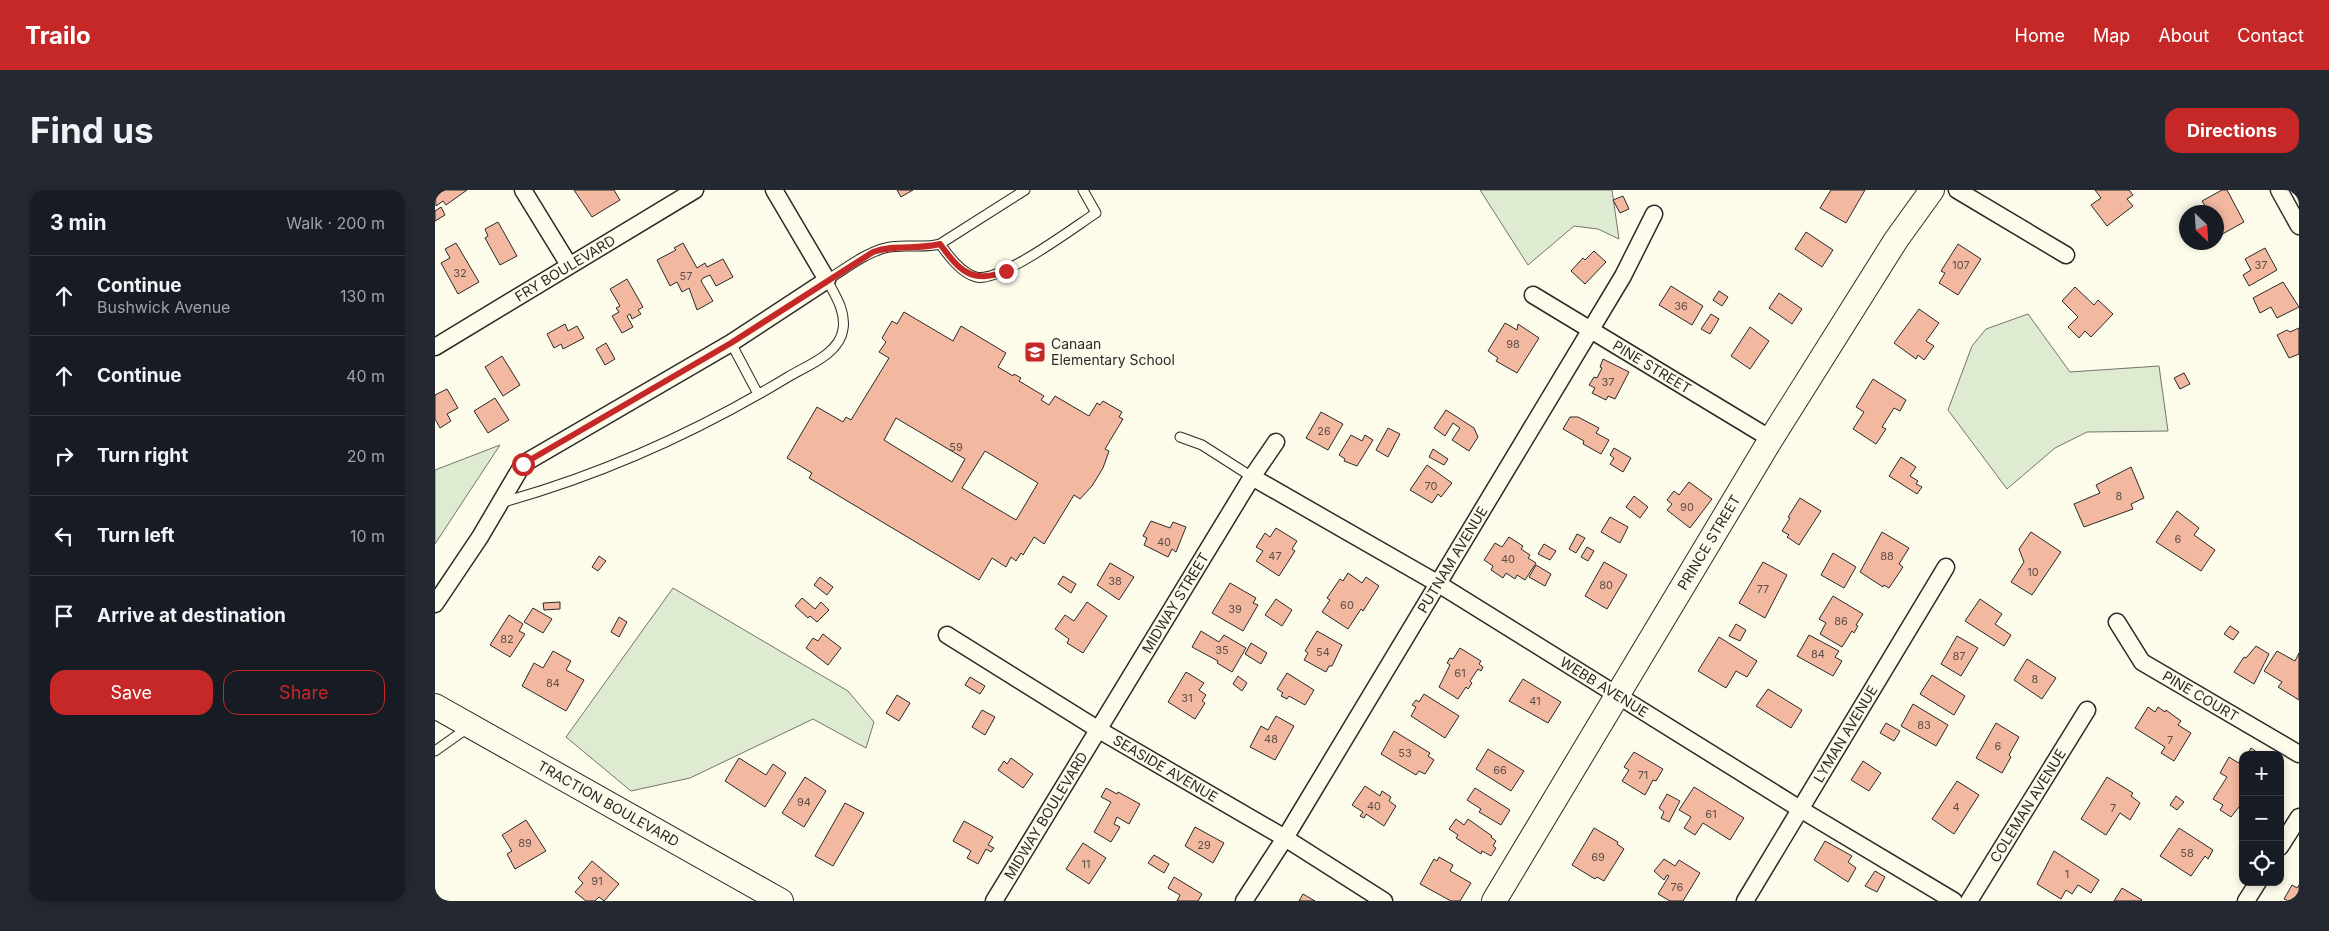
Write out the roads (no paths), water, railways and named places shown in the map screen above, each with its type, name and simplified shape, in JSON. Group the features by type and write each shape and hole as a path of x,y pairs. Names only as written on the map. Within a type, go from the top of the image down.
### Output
{"street":[{"path":"523,190 569,265"},
{"name":"FRY BOULEVARD","path":"435,347 695,190"},
{"path":"435,604 523,464 731,343 827,280 774,190"},
{"name":"PRINCE STREET","path":"1494,901 1771,439 1896,240 1932,190"},
{"path":"1957,190 2066,255"},
{"path":"2279,190 2299,226"},
{"name":"PUTNAM AVENUE","path":"1245,901 1285,838 1588,330 1623,276 1654,214"},
{"name":"PINE STREET","path":"1533,295 1771,439"},
{"name":"MIDWAY STREET","path":"1099,730 1252,478 1276,442"},
{"name":"WEBB AVENUE","path":"1252,478 1437,583 1799,809 1954,901"},
{"name":"LYMAN AVENUE","path":"1745,901 1946,567"},
{"name":"PINE COURT","path":"2117,622 2142,662 2299,754"},
{"name":"SEASIDE AVENUE","path":"947,635 1099,730 1285,838 1384,901"},
{"name":"TRACTION BOULEVARD","path":"435,706 772,899"},
{"name":"COLEMAN AVENUE","path":"1969,901 2087,710"},
{"name":"MIDWAY BOULEVARD","path":"993,901 1099,730"},
{"path":"2284,841 2299,818"},
{"path":"2246,901 2255,886"}],"lane":[{"path":"500,503 551,489 635,457 685,434 832,350 843,330 841,308 827,280 873,252 885,248 929,247 940,244 1025,190"},
{"path":"940,244 949,257 971,275 978,278 998,274 1096,213 1083,190"},
{"path":"731,343 758,394"},
{"path":"1181,437 1202,445 1252,478"},
{"path":"435,751 470,726"}],"place":[{"name":"Canaan Elementary School","path":"1035,352"}]}
